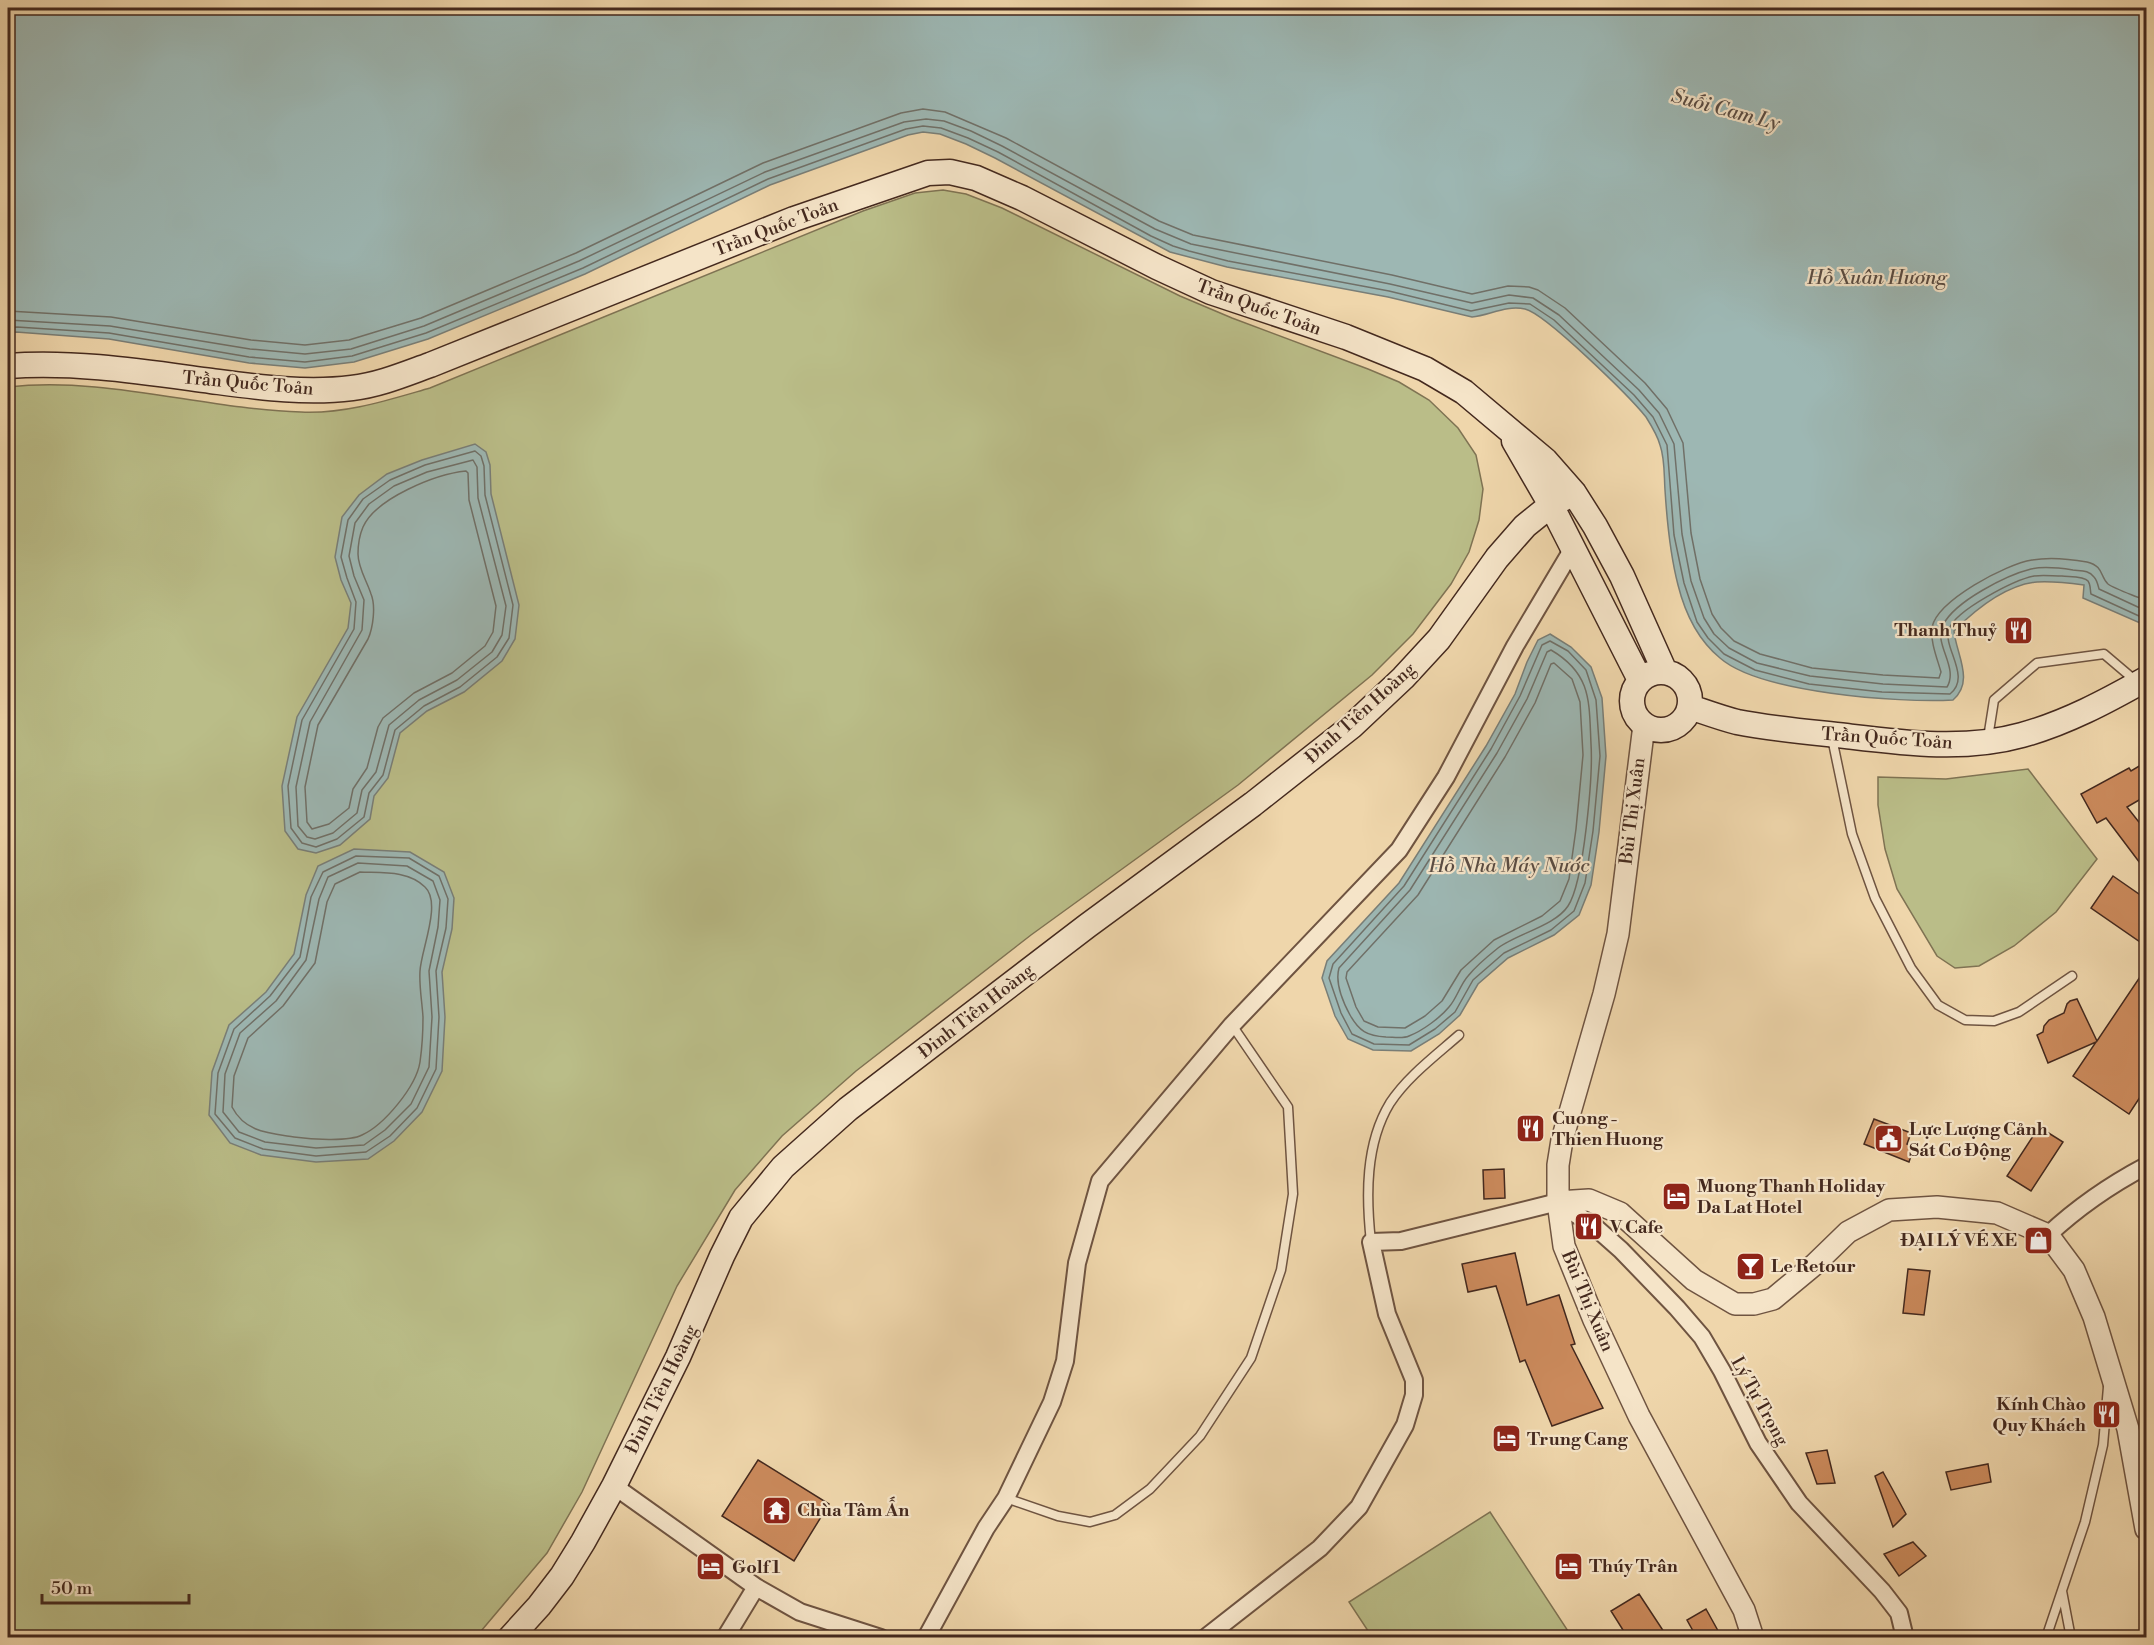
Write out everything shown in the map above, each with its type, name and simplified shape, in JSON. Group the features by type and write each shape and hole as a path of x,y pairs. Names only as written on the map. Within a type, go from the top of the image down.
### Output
{"main road":[{"name":"Trần Quốc Toản","path":"8,366 46,363 128,370 285,389 352,388 380,382 441,361 794,219 928,173 950,172 976,178 1022,198 1156,267 1211,291 1346,337 1425,369 1464,392 1545,460 1574,493 1622,576 1665,672"},
{"name":"Trần Quốc Toản","path":"1506,428 1551,506 1640,680"},
{"name":"Đinh Tiên Hoàng","path":"510,1638 562,1576 614,1486 678,1357 741,1218 783,1167 848,1109 1087,926 1253,804 1352,726 1403,678 1439,639 1497,558 1525,526 1551,506 1574,493"},
{"path":"1655,672 1665,672 1683,682 1688,691 1690,707 1686,717 1679,724 1670,729 1660,730 1644,725 1636,718 1631,699 1634,688 1640,680 1655,672"},
{"name":"Trần Quốc Toản","path":"1690,707 1737,722 1831,735 1939,745 1988,742 2022,735 2062,721 2113,698 2142,681"}],"street":[{"path":"926,1638 986,1528 1006,1498 1052,1402 1065,1361 1077,1263 1100,1181 1232,1025 1399,850 1446,777 1515,646 1572,550"},
{"name":"Bùi Thị Xuân","path":"1644,725 1618,934 1604,994 1562,1140 1558,1165 1558,1202 1564,1246 1594,1320 1640,1416 1744,1610 1753,1638"},
{"path":"2048,1235 2075,1210 2146,1166"},
{"path":"1205,1638 1320,1548 1359,1507 1405,1425 1414,1395 1414,1380 1387,1314 1371,1242 1401,1241 1558,1202 1589,1200 1620,1213 1694,1280 1735,1304 1754,1304 1773,1299 1814,1265 1848,1232 1889,1210 1938,1207 1997,1214 2048,1235 2074,1270 2094,1317 2128,1429 2146,1529"},
{"name":"Lý Tự Trọng","path":"1558,1202 1595,1227 1621,1250 1702,1337 1722,1371 1758,1443 1799,1503 1899,1612 1905,1638"},
{"path":"614,1486 756,1587 800,1612 881,1638"},
{"path":"726,1638 756,1587"}],"lane":[{"path":"1988,742 1994,700 2037,663 2104,654 2142,681"},
{"path":"1831,735 1852,834 1875,898 1911,968 1938,1005 1965,1020 1994,1021 2019,1012 2072,976"},
{"path":"1006,1498 1058,1516 1090,1522 1115,1515 1149,1489 1200,1436 1251,1358 1281,1270 1293,1183 1288,1107 1232,1025"},
{"path":"1371,1242 1367,1207 1370,1166 1382,1119 1396,1095 1430,1060 1459,1035"},
{"path":"2046,1638 2085,1522 2103,1445 2110,1368"},
{"path":"2062,1590 2071,1638"}],"green space":[{"path":"943,190 966,194 1002,208 1180,296 1368,369 1399,382 1429,400 1458,428 1476,455 1483,489 1479,520 1469,552 1451,584 1413,634 1372,675 1238,785 1031,935 856,1071 782,1136 735,1190 677,1286 582,1492 547,1553 476,1637 8,1637 8,387 45,385 118,389 264,410 301,412 334,411 367,405 430,388 863,211 915,193"},
{"path":"2028,769 2097,859 2056,912 2014,946 1979,966 1955,968 1937,956 1897,889 1885,849 1878,805 1878,777 1946,779"},
{"path":"1490,1512 1568,1631 1558,1638 1372,1637 1349,1602"}],"water":[{"name":"Hồ Xuân Hương","path":"8,8 2146,9 2146,621 2140,623 2083,598 2084,585 2037,582 2014,588 1992,599 1954,631 1964,676 1959,693 1953,700 1899,700 1831,693 1766,680 1739,670 1720,658 1705,643 1684,606 1671,550 1663,456 1658,438 1646,417 1606,375 1536,314 1525,309 1511,308 1472,317 1388,297 1227,267 1170,252 995,158 940,134 923,132 908,135 770,185 585,274 428,339 354,362 305,368 249,363 109,339 16,332 8,334"},
{"path":"475,444 486,452 490,465 491,494 519,605 515,639 502,661 464,692 427,711 400,733 388,778 374,796 370,819 340,845 316,853 298,849 285,831 282,786 297,717 348,628 351,603 341,580 335,557 342,517 359,495 387,474 422,460"},
{"name":"Hồ Nhà Máy Nước","path":"1550,634 1571,647 1591,667 1602,698 1606,756 1599,832 1591,885 1579,915 1554,935 1508,958 1478,984 1460,1015 1439,1034 1411,1051 1373,1050 1348,1039 1335,1016 1322,978 1327,961 1399,883 1486,746 1515,694 1538,640"},
{"path":"354,849 410,852 444,872 454,898 452,929 442,972 445,1017 442,1071 422,1112 394,1141 368,1159 316,1162 261,1155 230,1143 209,1115 212,1072 229,1025 266,992 294,954 306,895 318,866"}],"building":[{"path":"2146,762 2146,796 2127,807 2146,831 2146,871 2106,818 2097,823 2081,794 2129,768 2131,771"},
{"path":"2113,876 2146,899 2146,946 2091,908"},
{"path":"2146,968 2146,1088 2129,1114 2073,1076 2096,1042 2048,1063 2037,1035 2043,1032 2049,1020 2064,1013 2070,1001 2077,999 2097,1041"},
{"name":"Lực Lượng Cảnh Sát Cơ Động","path":"1874,1119 1911,1133 1907,1144 1914,1147 1909,1162 1864,1144"},
{"path":"2039,1127 2063,1142 2031,1191 2007,1176"},
{"path":"1504,1169 1505,1198 1484,1199 1483,1170"},
{"path":"1515,1253 1527,1305 1559,1295 1575,1344 1571,1345 1603,1408 1552,1426 1525,1360 1520,1362 1496,1286 1468,1292 1462,1264"},
{"path":"1908,1269 1930,1271 1924,1315 1903,1313"},
{"path":"1827,1450 1835,1483 1817,1484 1806,1453"},
{"name":"Chùa Tâm Ấn","path":"758,1460 829,1504 794,1561 722,1516"},
{"path":"1988,1464 1991,1482 1951,1490 1946,1472"},
{"path":"1883,1472 1906,1514 1893,1527 1875,1476"},
{"path":"1913,1542 1926,1556 1899,1576 1884,1554"},
{"path":"1639,1594 1668,1638 1628,1638 1611,1611"},
{"path":"1706,1609 1722,1638 1697,1638 1687,1620"}],"place":[{"name":"Thanh Thuỷ","path":"2018,630"},
{"name":"Cuong - Thien Huong","path":"1531,1128"},
{"name":"Lực Lượng Cảnh Sát Cơ Động","path":"1888,1139"},
{"name":"Muong Thanh Holiday Da Lat Hotel","path":"1676,1196"},
{"name":"V Cafe","path":"1589,1227"},
{"name":"ĐẠI LÝ VÉ XE","path":"2038,1240"},
{"name":"Le Retour","path":"1750,1266"},
{"name":"Kính Chào Quy Khách","path":"2107,1414"},
{"name":"Trung Cang","path":"1506,1439"},
{"name":"Chùa Tâm Ấn","path":"776,1510"},
{"name":"Thúy Trân","path":"1568,1566"},
{"name":"Golf 1","path":"711,1567"}],"water label":[{"name":"Suối Cam Ly","path":"1726,109"}]}
